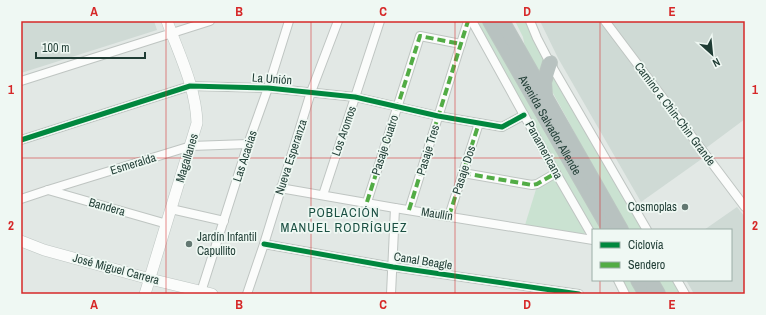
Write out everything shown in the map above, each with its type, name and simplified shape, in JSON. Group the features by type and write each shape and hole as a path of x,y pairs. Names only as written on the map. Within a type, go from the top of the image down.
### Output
{"highway":[{"name":"Avenida Salvador Allende","path":"490,21 609,229"},
{"name":"Avenida Salvador Allende","path":"502,21 620,229"},
{"path":"546,98 544,82 550,63"},
{"path":"639,281 646,294"},
{"path":"651,281 658,294"}],"street":[{"name":"Magallanes","path":"145,294 197,123 197,116 190,86 167,21"},
{"path":"21,81 210,21"},
{"name":"Las Acacias","path":"207,293 224,221 289,21"},
{"name":"Nueva Esperanza","path":"247,294 311,92 338,21"},
{"name":"Los Aromos","path":"322,195 380,21"},
{"name":"Pasaje Tres","path":"409,210 468,21"},
{"name":"Panamericana","path":"472,21 592,236"},
{"path":"530,21 550,63 646,229"},
{"name":"Camino a Chin-Chin Grande","path":"605,21 745,208"},
{"name":"Pasaje Cuatro","path":"367,202 420,35 461,44"},
{"name":"La Unión","path":"21,140 190,86 268,88 355,97 398,108 502,127 524,115"},
{"name":"Pasaje Dos","path":"449,216 479,123"},
{"name":"Esmeralda","path":"21,199 191,146 248,144"},
{"path":"463,173 532,185 556,173"},
{"name":"Maullín","path":"280,188 395,208 592,238"},
{"name":"Bandera","path":"48,190 167,224"},
{"path":"391,294 395,208"},
{"path":"171,209 224,221"},
{"name":"José Miguel Carrera","path":"21,241 44,250 207,293"},
{"name":"Canal Beagle","path":"264,244 393,267 579,294"},
{"path":"619,281 626,294"},
{"path":"678,281 685,294"}],"shaded area":[{"path":"21,21 154,21 157,30 21,73"},
{"path":"540,21 602,21 703,158 641,202 558,58"},
{"path":"610,21 745,21 745,119 706,148"},
{"path":"737,207 745,217 745,290 738,294 694,294 687,281 732,281 732,229 705,229"}],"green space":[{"path":"476,21 483,21 602,229 592,229"},
{"path":"515,21 526,21 546,62 541,77 526,52 523,37"},
{"path":"552,73 642,229 626,229 548,84"},
{"path":"555,177 585,230 586,232 584,234 525,225 537,186"},
{"path":"623,281 633,281 640,294 630,294"},
{"path":"657,281 674,281 681,294 664,294"}],"marked path":[{"path":"409,210 468,21"},
{"path":"367,202 420,36 461,44"},
{"path":"449,216 479,123"},
{"path":"463,173 532,185 537,184 556,173"}],"cycle path":[{"path":"21,140 190,86 268,88 355,97 438,116 502,127 524,115"},
{"path":"264,244 393,267 579,294"}],"place":[{"name":"Cosmoplas","path":"685,207"},
{"name":"Jardín Infantil Capullito","path":"189,244"}],"district":[{"name":"POBLACIÓN MANUEL RODRÍGUEZ","path":"344,220"}]}
